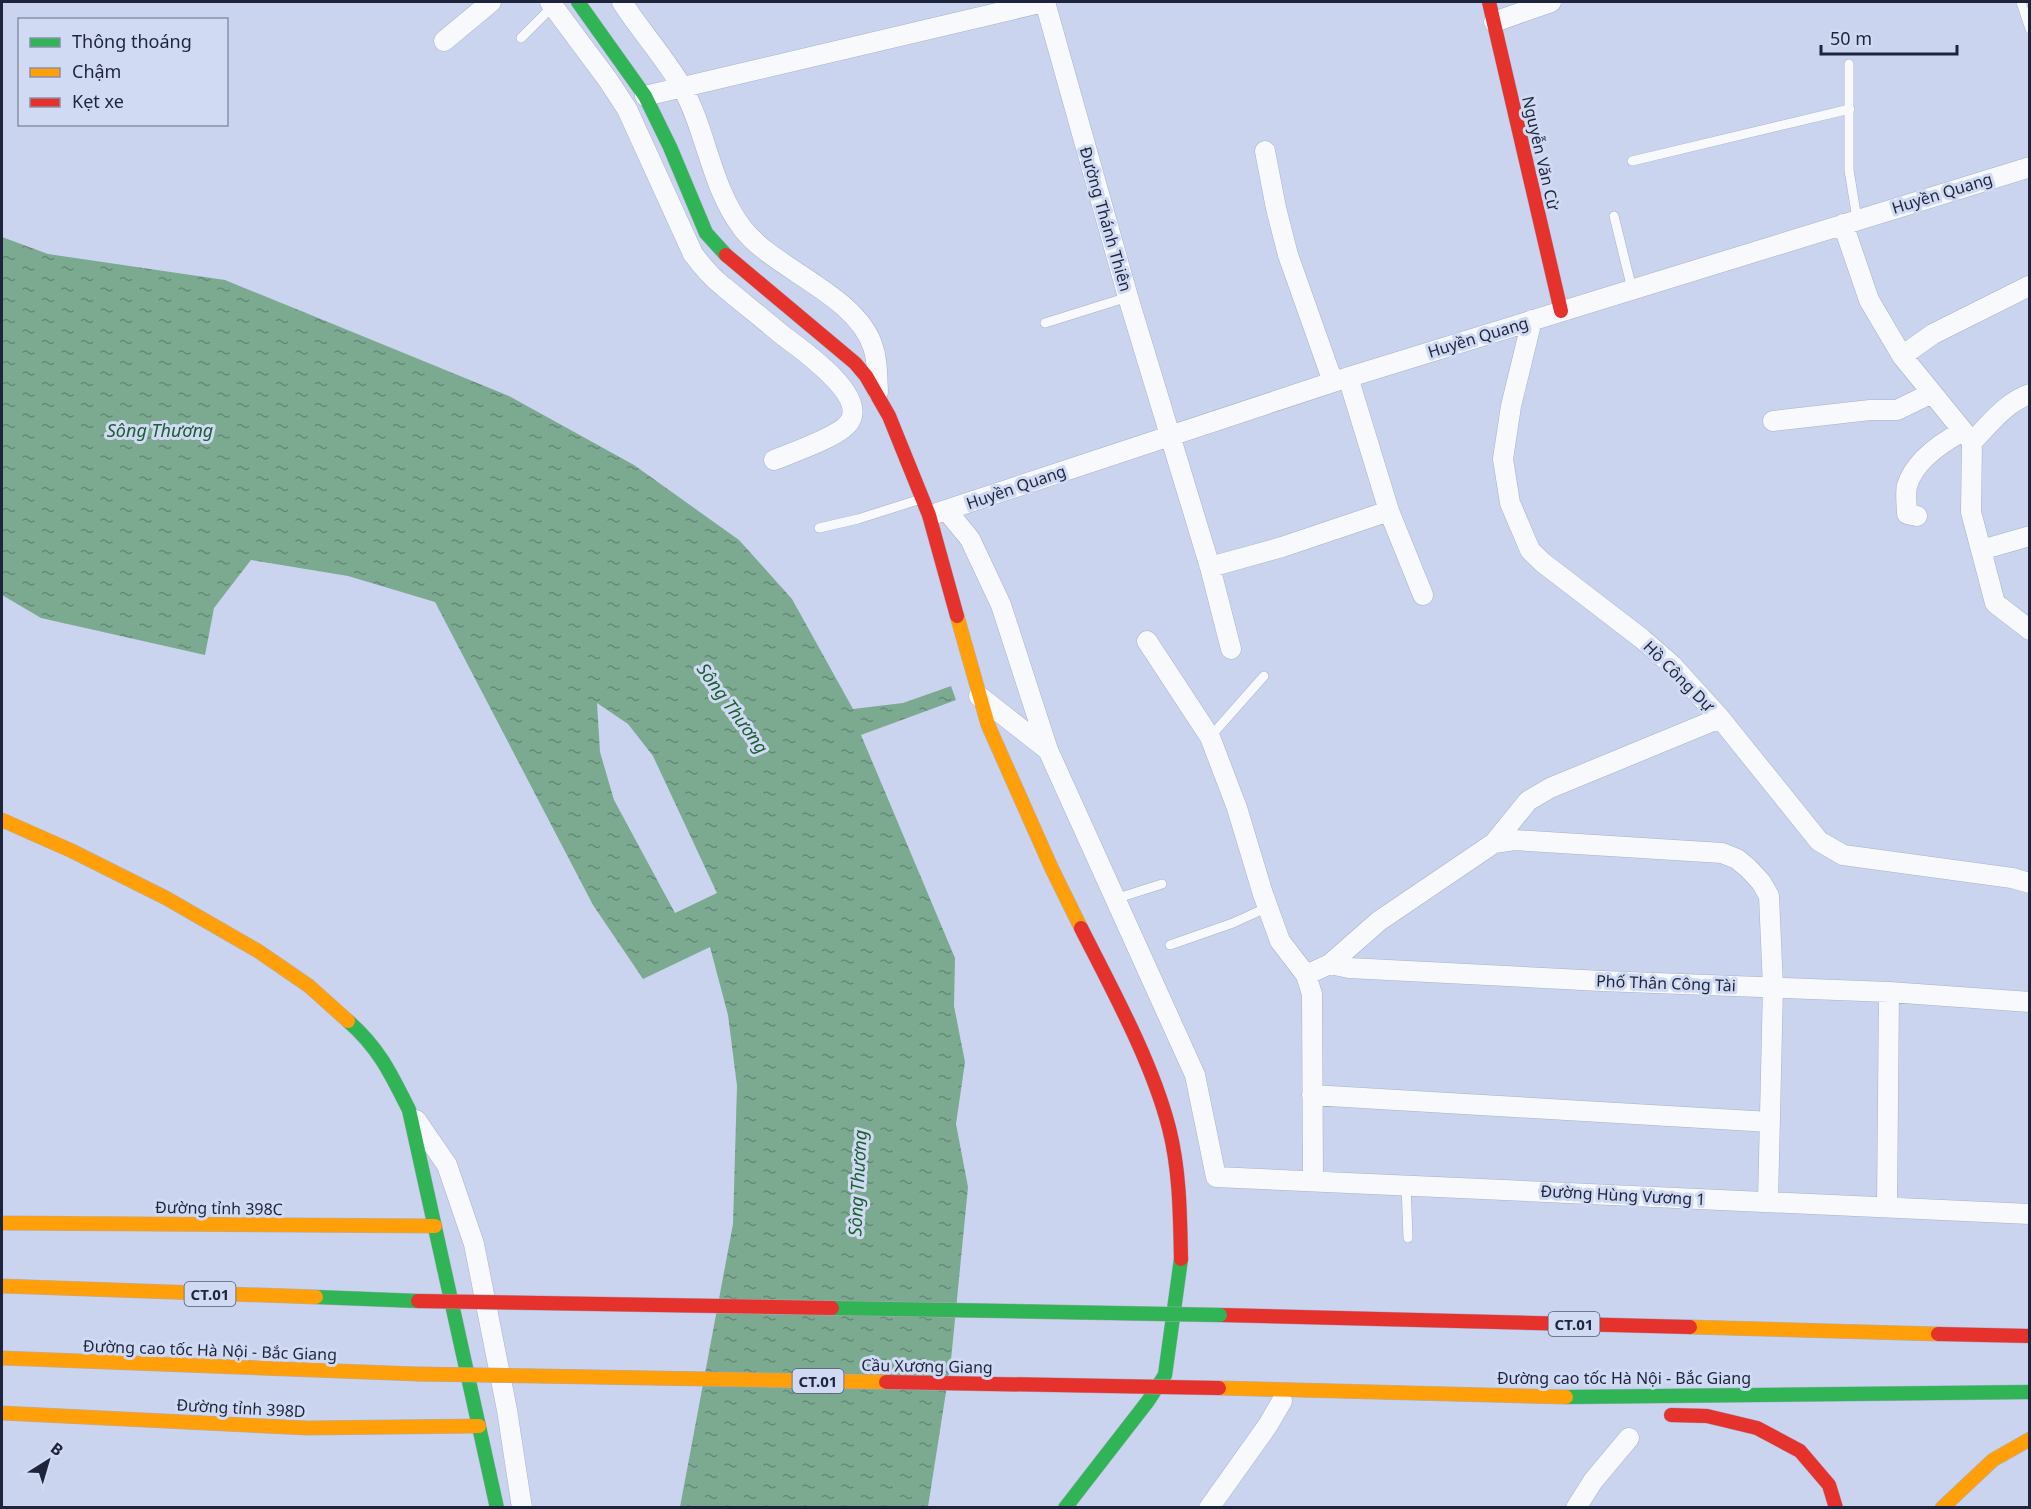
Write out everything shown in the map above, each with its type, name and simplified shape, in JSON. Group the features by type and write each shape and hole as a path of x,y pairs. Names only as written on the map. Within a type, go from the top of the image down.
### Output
{"main road":[{"path":"578,2 645,96 670,147 706,233 728,258 855,363 878,395 933,508 979,696 1008,776 1150,1072 1169,1128 1179,1190 1181,1259 1165,1375 1148,1401 1065,1508"},
{"name":"Nguyễn Văn Cừ","path":"1489,2 1561,311"},
{"path":"2,820 72,850 166,898 258,951 309,986 361,1032 382,1057 409,1110 497,1508"},
{"name":"Đường tỉnh 398C","path":"2,1223 435,1227"},
{"name":"CT.01","path":"2,1286 418,1301 1220,1316 2030,1336"},
{"path":"1928,1332 1993,1322"},
{"name":"Đường cao tốc Hà Nội - Bắc Giang","path":"2,1358 417,1374"},
{"name":"Cầu Xương Giang","path":"417,1374 1219,1388"},
{"name":"Đường cao tốc Hà Nội - Bắc Giang","path":"1219,1388 1554,1396 2030,1392"},
{"path":"1554,1396 1622,1411"},
{"name":"Đường tỉnh 398D","path":"2,1413 307,1428 479,1426"},
{"path":"1655,1414 1707,1416 1757,1428 1800,1451 1829,1485 1836,1508"},
{"path":"1942,1508 1971,1478 2008,1448 2030,1439"}],"street":[{"path":"444,41 491,2"},
{"path":"622,2 682,87 707,146 715,177 736,219 757,243 807,278 857,319 866,331 874,349 878,395"},
{"path":"645,96 1045,2"},
{"name":"Đường Thánh Thiên","path":"1045,2 1128,297 1210,567 1231,649"},
{"path":"1494,22 1551,2"},
{"path":"552,4 627,109 693,254 704,269 723,287 823,367 843,390 851,404 853,415 846,428 774,460"},
{"path":"1265,151 1288,255 1341,380 1389,511 1424,595"},
{"name":"Huyền Quang","path":"933,508 1850,221 2030,167"},
{"path":"1850,221 1869,300 1902,356 1967,436 1971,512 1995,603 2030,630"},
{"path":"1902,356 1933,334 2029,286"},
{"name":"Hồ Công Dự","path":"1532,320 1511,406 1503,459 1510,503 1530,550 1672,665 1720,718 1819,841 1843,855 2030,882"},
{"path":"1773,421 1870,410 1897,410 1932,393"},
{"path":"1917,516 1907,514 1906,487 1914,470 1940,444 1967,436 2030,393"},
{"path":"933,508 970,539 1001,606 1048,750 1115,899"},
{"path":"1210,567 1282,547 1389,511"},
{"path":"1981,550 2030,536"},
{"path":"1147,640 1210,737 1237,808 1280,941 1306,975 1312,994 1313,1181"},
{"path":"979,696 1048,750"},
{"path":"1306,975 1330,964 1379,921 1494,843 1528,801 1550,788 1720,718"},
{"path":"1494,843 1514,840 1722,853 1737,859 1761,882 1769,896 1773,987 1768,1202"},
{"name":"Đường Hùng Vương 1","path":"1115,899 1195,1075 1216,1176 2030,1214"},
{"name":"Phố Thân Công Tài","path":"1330,964 1349,968 1567,980 1888,992 2030,1002"},
{"path":"1887,1207 1888,992"},
{"path":"1312,1095 1770,1122"},
{"path":"409,1110 447,1165 474,1244 507,1410 522,1508"},
{"path":"1209,1508 1268,1425 1282,1401"},
{"path":"1576,1508 1593,1481 1629,1438"}],"lane":[{"path":"2021,2 2030,29"},
{"path":"521,38 552,4"},
{"path":"1849,64 1850,221"},
{"path":"1632,161 1850,109"},
{"path":"1614,216 1632,289"},
{"path":"1045,322 1128,297"},
{"path":"819,528 858,519 933,508"},
{"path":"1210,737 1264,676"},
{"path":"1115,899 1161,884"},
{"path":"1170,945 1233,923 1268,907"},
{"path":"1406,1185 1408,1238"}],"water":[{"name":"Sông Thương","path":"2,237 48,254 225,280 509,396 634,465 739,540 792,599 853,709 903,703 951,686 956,700 861,735 955,958 954,1006 965,1062 956,1124 968,1187 951,1360 928,1507 680,1507 733,1224 737,1086 728,1015 710,947 643,979 593,905 435,602 348,576 251,560 214,608 205,655 41,618 2,595","holes":["597,703 628,724 653,756 717,893 675,913 614,800 600,752"]}],"traffic: fast":[{"path":"578,2 645,96 670,147 706,233 726,255"},
{"path":"348,1021 376,1052 409,1110 497,1508"},
{"path":"1065,1508 1148,1401 1165,1375 1181,1259"},
{"path":"316,1297 418,1301"},
{"path":"832,1308 1220,1315"},
{"path":"1566,1397 2030,1392"}],"traffic: slow":[{"path":"957,616 988,725 1051,867 1081,928"},
{"path":"2,820 72,851 166,898 258,951 309,986 348,1021"},
{"path":"2,1223 435,1226"},
{"path":"2,1286 316,1297"},
{"path":"1690,1327 1938,1334"},
{"path":"2,1358 417,1374"},
{"path":"417,1374 886,1382"},
{"path":"1219,1388 1566,1397"},
{"path":"2,1413 307,1428 479,1426"},
{"path":"1942,1508 1993,1460 2030,1439"}],"traffic: jam":[{"path":"1489,2 1561,311"},
{"path":"726,255 855,363 866,376 889,416 929,515 957,616"},
{"path":"1081,928 1130,1026 1162,1103 1173,1144 1179,1194 1181,1259"},
{"path":"418,1301 832,1308"},
{"path":"1220,1315 1690,1327"},
{"path":"1938,1334 2030,1336"},
{"path":"886,1382 1219,1388"},
{"path":"1671,1415 1707,1416 1757,1428 1800,1451 1829,1485 1836,1508"}]}
